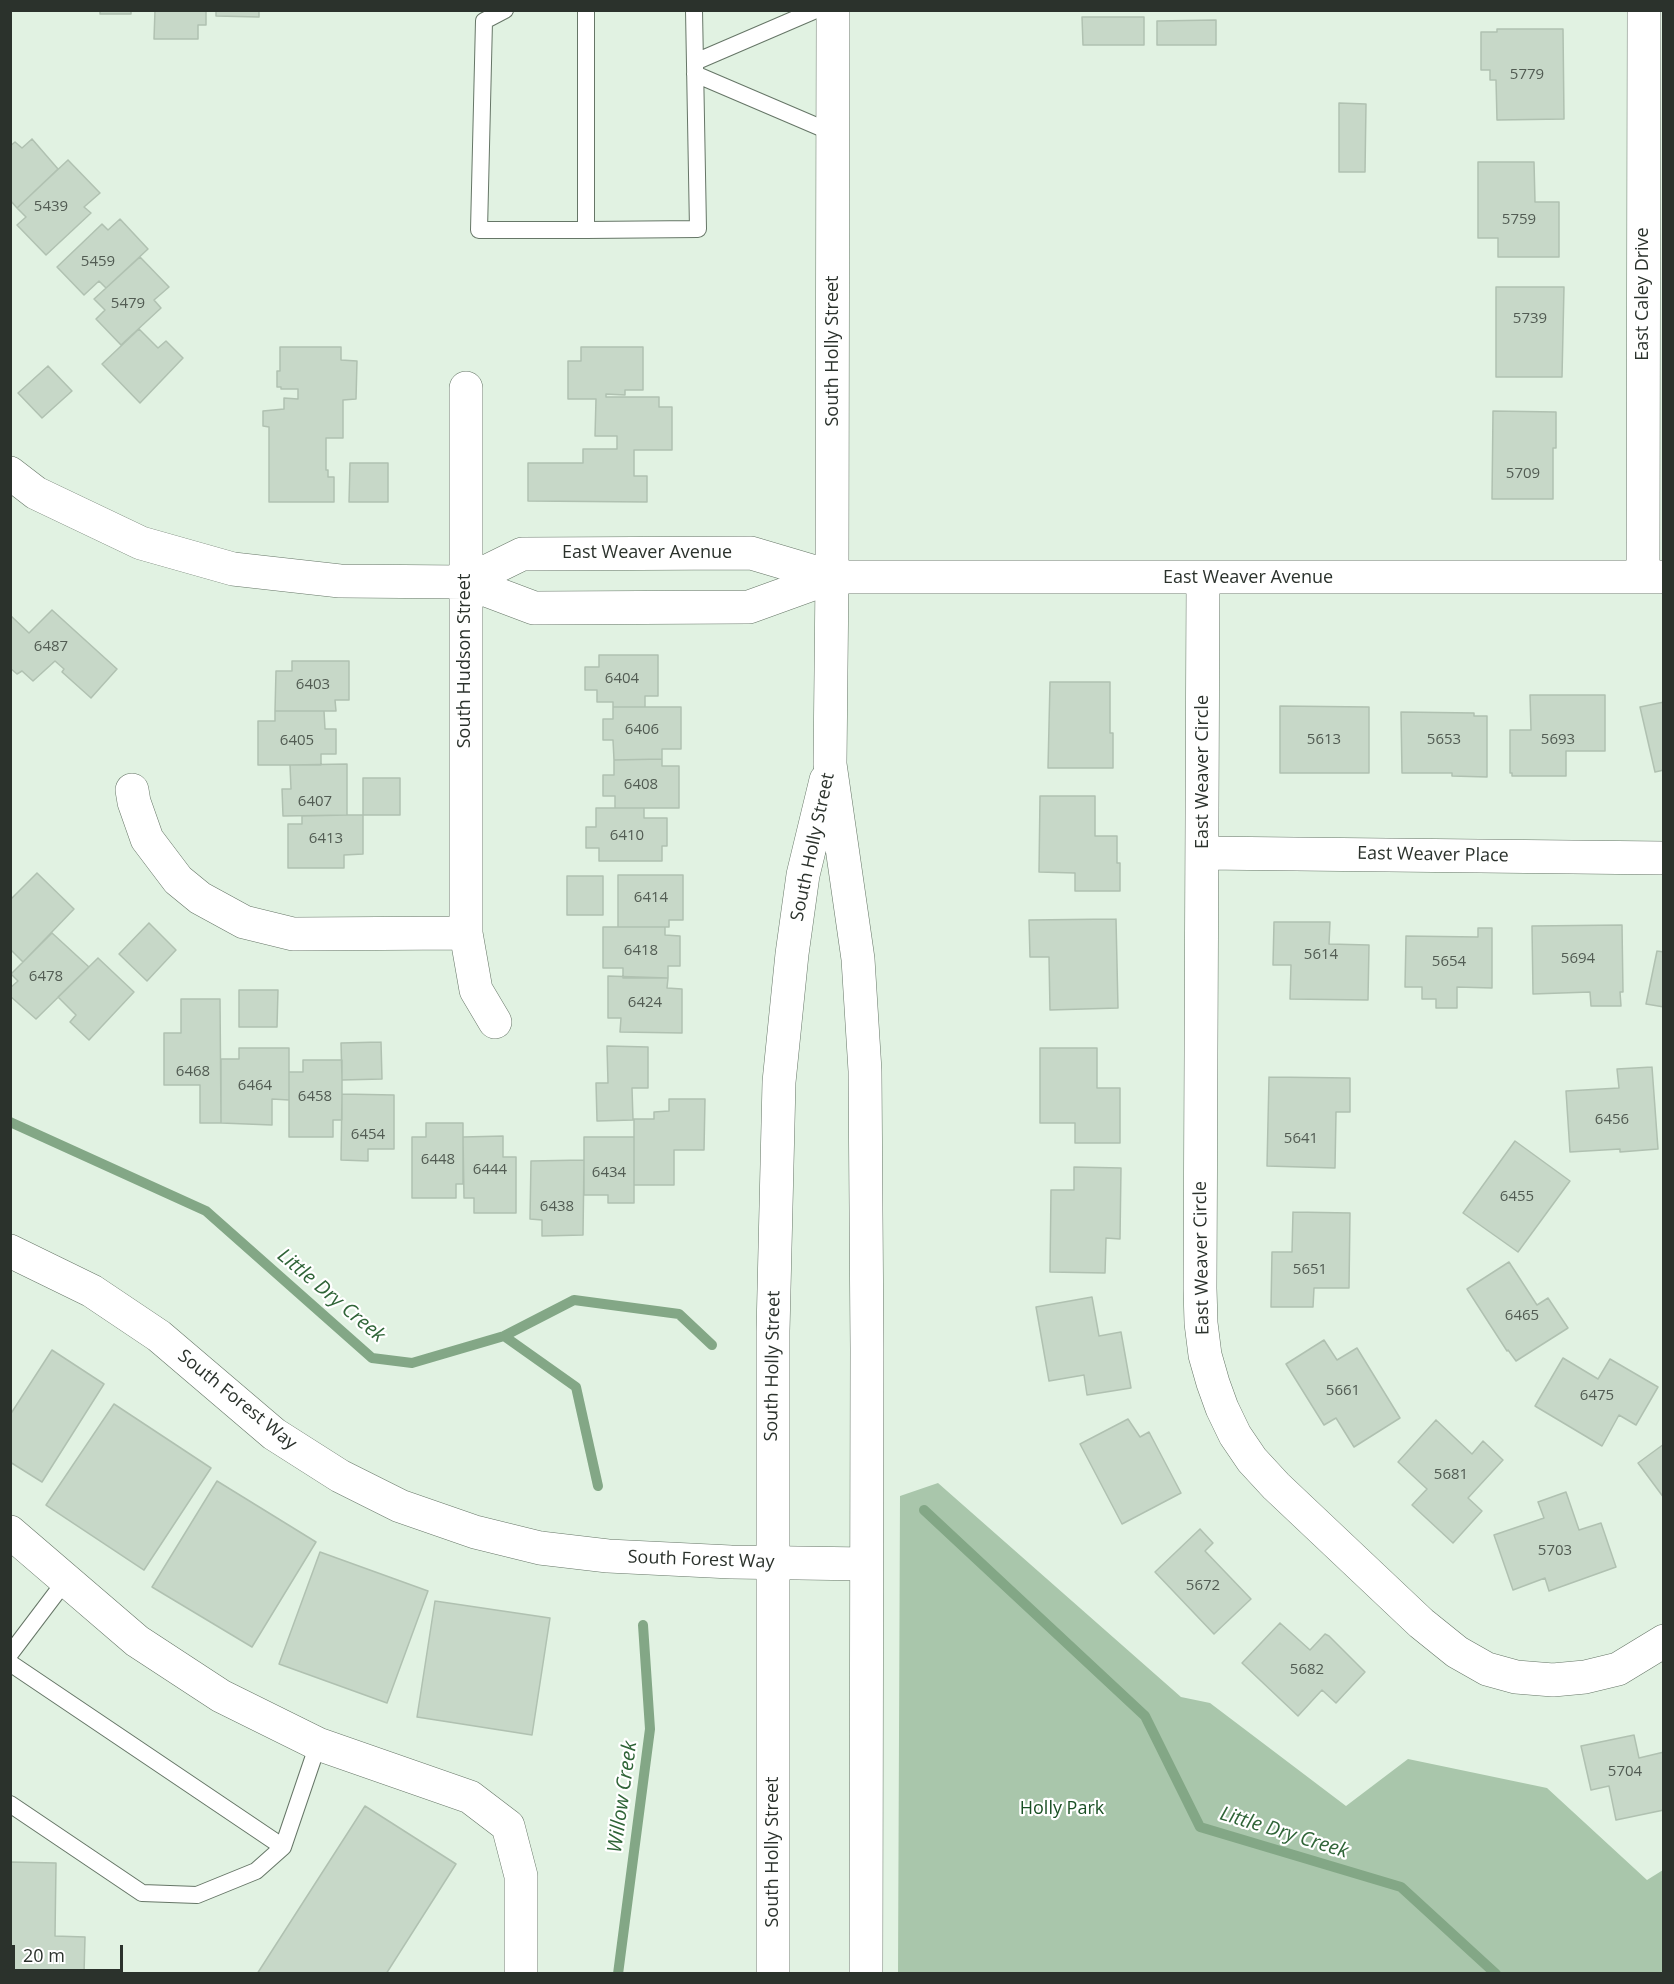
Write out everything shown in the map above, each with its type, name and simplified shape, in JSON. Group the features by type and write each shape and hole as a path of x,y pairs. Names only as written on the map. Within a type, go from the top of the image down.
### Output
{"street":[{"name":"South Holly Street","path":"833,10 830,764 858,958 865,1071 866,1974"},
{"name":"East Caley Drive","path":"1644,10 1653,577"},
{"name":"South Hudson Street","path":"465,388 465,933 476,990 495,1022"},
{"name":"East Weaver Avenue","path":"10,473 36,493 141,543 233,568 340,581 465,582 534,608 749,607 832,577"},
{"name":"East Weaver Avenue","path":"465,582 522,554 751,553 832,577 1653,577"},
{"name":"East Weaver Circle","path":"1203,578 1201,1323 1205,1355 1212,1383 1222,1408 1235,1435 1252,1460 1276,1486 1412,1615 1457,1652 1486,1670 1516,1677 1553,1680 1585,1677 1618,1669 1664,1641"},
{"name":"South Holly Street","path":"773,1974 773,1331 779,1082 792,954 803,875 830,764"},
{"path":"132,790 147,838 178,880 200,898 244,922 293,934 465,933"},
{"name":"East Weaver Place","path":"1203,853 1664,858"},
{"name":"South Forest Way","path":"10,1251 93,1291 159,1336 274,1434 340,1476 400,1506 475,1532 540,1548 608,1556 772,1563 866,1564"},
{"path":"10,1533 137,1641 221,1696 318,1744 470,1797 508,1826 521,1876 521,1974"}],"lane":[{"path":"505,10 484,21 479,230 698,229 694,10"},
{"path":"586,10 586,230"},
{"path":"695,68 816,10"},
{"path":"695,68 833,132"},
{"path":"10,1653 66,1580"},
{"path":"10,1663 283,1847"},
{"path":"10,1803 142,1893 197,1895 256,1871 283,1847 318,1744"}],"green space":[{"name":"Holly Park","path":"938,1483 1181,1697 1210,1703 1346,1806 1408,1759 1547,1788 1647,1880 1663,1870 1663,1973 898,1973 900,1496"}],"building":[{"path":"100,10 131,10 131,14 100,14"},
{"path":"155,10 206,10 206,25 198,25 198,39 154,39"},
{"path":"216,10 259,10 259,17 216,16"},
{"path":"1082,17 1144,17 1144,45 1083,45"},
{"path":"1216,20 1216,45 1157,45 1157,21"},
{"path":"1497,29 1563,29 1564,119 1497,120 1496,80 1490,80 1490,70 1481,70 1481,32 1497,32"},
{"path":"1339,103 1366,104 1365,172 1339,172"},
{"path":"32,139 58,169 17,208 10,200 10,146 15,142 22,148"},
{"path":"68,160 100,193 84,207 91,213 46,255 17,225 26,217 17,208"},
{"path":"1478,162 1534,162 1535,202 1559,202 1559,257 1498,257 1498,238 1478,238"},
{"path":"120,219 148,249 106,288 99,281 84,295 57,267 102,224 108,230"},
{"path":"140,257 169,287 154,300 161,308 121,345 96,319 105,310 94,299"},
{"path":"1496,287 1564,287 1562,377 1496,377"},
{"path":"139,329 158,348 166,341 183,358 140,403 102,364"},
{"path":"280,347 341,347 341,360 357,361 356,399 343,400 343,438 326,438 326,470 328,470 328,477 334,477 334,502 269,502 269,427 263,426 263,411 284,409 284,398 298,399 298,389 277,387"},
{"path":"581,347 643,347 643,390 625,390 625,395 606,394 606,397 659,397 659,407 672,407 672,450 634,450 634,476 647,476 647,502 528,501 528,463 583,463 583,449 617,449 617,436 595,436 596,399 568,399 568,361 581,361"},
{"path":"48,366 72,391 42,418 18,393"},
{"path":"1493,411 1556,412 1553,499 1492,499"},
{"path":"350,463 388,463 388,502 349,502"},
{"path":"52,610 117,669 91,698 62,672 64,669 55,661 33,681 22,671 17,674 10,668 10,615 29,633"},
{"path":"599,655 658,655 658,696 645,696 645,707 613,707 613,702 597,702 597,690 585,690 585,667 599,667"},
{"path":"292,661 349,661 349,700 335,700 336,711 275,711 276,671 292,671"},
{"path":"1050,682 1110,682 1113,768 1048,768"},
{"path":"1530,695 1605,695 1605,751 1566,751 1566,776 1512,776 1510,773 1510,730 1531,730"},
{"path":"1664,702 1664,770 1655,772 1640,707"},
{"path":"1280,706 1369,707 1369,773 1280,773"},
{"path":"613,707 681,707 681,749 662,749 662,759 614,760 613,740 603,740 603,719 613,719"},
{"path":"275,711 324,711 325,729 336,729 336,754 321,754 321,765 258,765 258,721 275,721"},
{"path":"1401,712 1474,713 1474,716 1487,716 1487,777 1452,776 1452,773 1402,773"},
{"path":"662,759 662,766 679,766 679,808 615,808 615,796 603,796 603,775 614,775 614,760"},
{"path":"347,764 347,815 283,816 282,789 291,789 290,765"},
{"path":"363,778 400,778 400,815 363,815"},
{"path":"1040,796 1095,796 1095,836 1117,836 1120,891 1075,891 1075,873 1039,872"},
{"path":"596,808 644,808 644,818 667,818 667,846 662,846 662,861 599,861 599,848 586,848 586,827 596,827"},
{"path":"363,815 363,854 344,855 344,868 288,868 288,824 302,824 302,816"},
{"path":"37,873 74,909 23,962 10,949 10,900"},
{"path":"618,875 683,875 683,920 669,920 669,927 618,927"},
{"path":"567,876 603,876 603,915 567,915"},
{"path":"1116,919 1118,1008 1050,1010 1049,957 1030,957 1029,920"},
{"path":"1274,922 1330,922 1329,944 1369,945 1368,1000 1290,999 1291,965 1273,965"},
{"path":"149,923 176,950 147,981 119,954"},
{"path":"1622,925 1623,992 1620,992 1621,1006 1591,1006 1590,992 1533,994 1532,926"},
{"path":"603,927 665,927 665,935 680,936 680,966 668,966 668,978 623,978 623,968 603,968"},
{"path":"1478,928 1492,928 1492,988 1457,987 1457,1008 1436,1008 1436,999 1422,999 1422,987 1405,987 1406,936 1478,937"},
{"path":"52,933 89,967 36,1019 10,996 10,988 18,981 11,974"},
{"path":"1657,951 1664,952 1664,1007 1646,1004"},
{"path":"98,958 134,992 89,1040 70,1022 76,1015 58,997"},
{"path":"608,976 668,978 667,988 682,989 682,1033 620,1032 621,1018 608,1018"},
{"path":"239,990 278,990 277,1027 239,1027"},
{"path":"181,999 220,999 221,1123 200,1123 200,1085 164,1085 164,1033 181,1033"},
{"path":"381,1042 382,1079 342,1080 341,1043"},
{"path":"607,1046 648,1047 648,1088 632,1088 633,1120 597,1121 596,1083 608,1083"},
{"path":"239,1048 289,1048 289,1100 272,1099 272,1125 221,1123 221,1059 239,1059"},
{"path":"1040,1048 1097,1048 1097,1088 1120,1088 1120,1143 1075,1143 1075,1123 1040,1123"},
{"path":"303,1060 342,1060 342,1120 333,1120 333,1137 289,1137 289,1072 303,1072"},
{"path":"1652,1067 1658,1149 1570,1152 1566,1091 1619,1088 1617,1069"},
{"path":"1269,1077 1350,1078 1350,1112 1336,1112 1335,1168 1267,1166"},
{"path":"342,1094 394,1095 394,1149 368,1149 368,1161 341,1160"},
{"path":"669,1099 705,1099 704,1150 674,1150 674,1185 634,1185 634,1119 654,1119 654,1112 669,1111"},
{"path":"426,1123 463,1123 463,1184 456,1184 456,1198 412,1198 412,1137 426,1137"},
{"path":"503,1136 503,1157 516,1157 516,1213 474,1213 474,1198 464,1198 463,1137"},
{"path":"584,1137 634,1137 634,1203 608,1203 608,1195 584,1195"},
{"path":"1515,1141 1570,1181 1518,1252 1463,1213"},
{"path":"584,1160 583,1235 542,1236 542,1220 530,1219 531,1161"},
{"path":"1074,1167 1121,1168 1120,1239 1106,1238 1105,1273 1050,1272 1051,1190 1074,1190"},
{"path":"1293,1212 1350,1213 1349,1288 1314,1288 1313,1307 1271,1307 1272,1252 1292,1252"},
{"path":"1509,1262 1537,1305 1548,1298 1568,1328 1516,1361 1507,1351 1467,1289"},
{"path":"1092,1297 1099,1336 1121,1332 1131,1388 1087,1395 1084,1375 1049,1381 1036,1307"},
{"path":"1324,1340 1337,1360 1357,1348 1400,1418 1354,1447 1336,1418 1324,1425 1286,1364"},
{"path":"52,1350 104,1384 42,1482 10,1462 10,1415"},
{"path":"1563,1358 1598,1379 1610,1359 1658,1387 1636,1425 1619,1415 1602,1446 1535,1406"},
{"path":"114,1404 211,1468 144,1570 46,1505"},
{"path":"1128,1419 1140,1437 1149,1432 1181,1493 1122,1524 1080,1444"},
{"path":"1436,1420 1472,1454 1483,1441 1503,1460 1468,1498 1482,1511 1453,1543 1412,1505 1427,1489 1398,1462"},
{"path":"1664,1444 1664,1498 1638,1463"},
{"path":"217,1481 316,1542 252,1647 152,1587"},
{"path":"1566,1492 1579,1530 1601,1523 1616,1567 1549,1591 1545,1578 1513,1590 1494,1535 1544,1518 1538,1502"},
{"path":"1200,1529 1213,1543 1205,1551 1251,1599 1214,1634 1155,1572"},
{"path":"320,1552 428,1591 387,1703 279,1664"},
{"path":"435,1601 550,1618 532,1735 417,1717"},
{"path":"1280,1623 1310,1650 1325,1634 1329,1636 1365,1672 1336,1703 1322,1690 1298,1716 1242,1663"},
{"path":"1634,1735 1639,1758 1664,1752 1664,1810 1616,1820 1609,1786 1591,1790 1581,1746"},
{"path":"365,1806 456,1864 386,1974 257,1974"},
{"path":"10,1862 56,1863 55,1936 85,1937 84,1974 10,1974"}],"waterway":[{"name":"Little Dry Creek","path":"10,1122 206,1211 372,1358 412,1363 504,1336 574,1300 679,1314 712,1345"},
{"name":"Willow Creek","path":"504,1336 576,1387 598,1486"},
{"name":"Little Dry Creek","path":"924,1510 1145,1716 1200,1827 1401,1887 1496,1974"},
{"name":"Willow Creek","path":"618,1974 650,1729 643,1625"}]}
